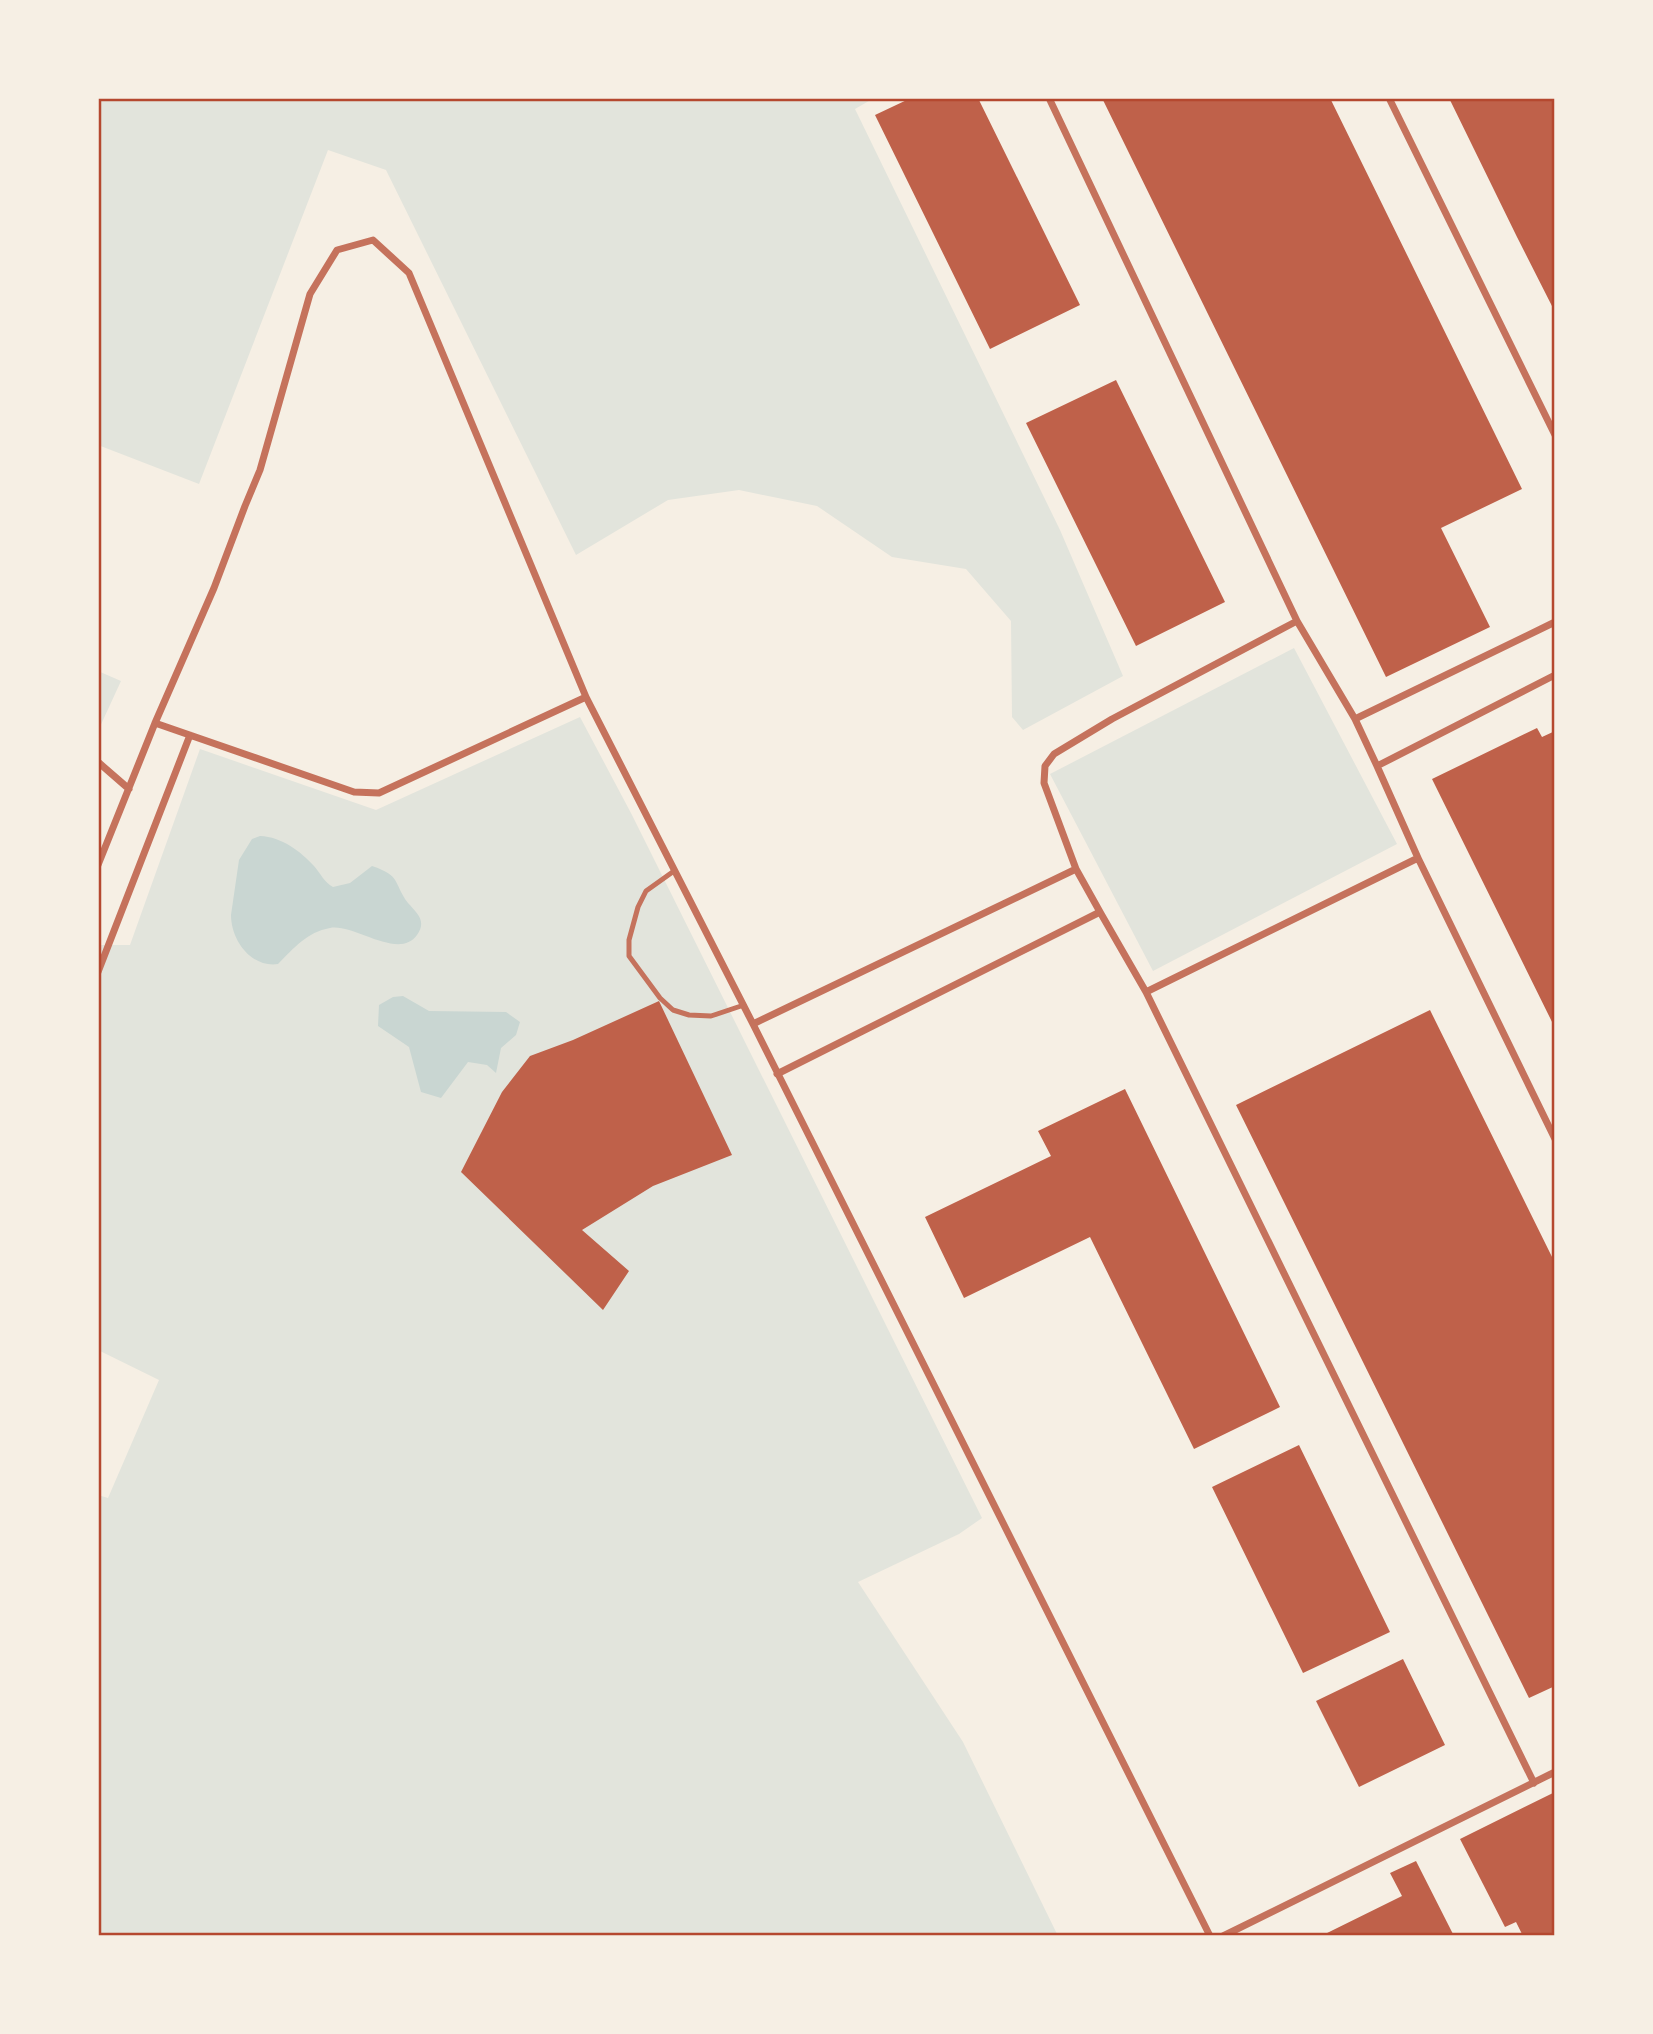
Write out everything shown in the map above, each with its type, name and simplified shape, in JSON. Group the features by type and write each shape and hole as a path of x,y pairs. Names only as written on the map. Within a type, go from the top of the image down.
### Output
{"street":[{"path":"1049,98 1297,621 1355,719 1418,858 1555,1139"},
{"path":"1389,98 1555,435"},
{"path":"98,865 155,723 214,588 260,470 310,295 337,250 373,240 409,272 586,697 744,1005 1210,1936"},
{"path":"1297,621 1112,719 1054,754 1045,766 1044,783 1076,869 1146,992 1534,1783"},
{"path":"1355,719 1555,622"},
{"path":"1377,766 1555,675"},
{"path":"155,723 354,792 379,793 586,697"},
{"path":"98,972 190,735"},
{"path":"98,762 129,789"},
{"path":"1146,992 1418,858"},
{"path":"753,1024 1076,869"},
{"path":"777,1074 1100,912"},
{"path":"1223,1936 1555,1772"}],"lane":[{"path":"674,871 646,891 638,907 629,940 629,956 660,998 673,1010 690,1015 711,1016 744,1005"}],"shaded area":[{"path":"98,98 874,98 855,109 1060,530 1123,676 1023,730 1012,717 1011,621 966,569 892,557 817,506 739,490 668,500 576,555 386,170 328,150 199,484 98,445"},
{"path":"1294,648 1397,844 1153,971 1050,774"},
{"path":"98,671 121,681 98,731"},
{"path":"580,717 632,815 982,1518 959,1534 858,1582 963,1742 1058,1936 98,1936 98,1495 108,1498 159,1380 98,1350 98,945 130,945 200,749 376,810"},
{"path":"260,836 276,839 297,850 333,887 350,883 372,866 388,873 420,918 421,926 417,935 409,942 399,944 340,928 330,928 308,937 278,964 259,962 251,957 239,943 231,915 239,860 252,839"},
{"path":"403,996 429,1011 506,1012 520,1022 516,1035 501,1048 496,1073 487,1065 468,1062 441,1098 421,1092 409,1047 378,1026 379,1005 393,997"}],"building":[{"path":"911,98 978,98 1080,305 990,349 875,115"},
{"path":"1102,98 1330,98 1522,489 1441,528 1490,627 1386,677"},
{"path":"1449,98 1555,98 1555,312 1517,237"},
{"path":"1116,380 1225,602 1136,646 1026,423"},
{"path":"1537,728 1542,737 1555,731 1555,1028 1432,779"},
{"path":"659,1001 732,1155 653,1186 582,1230 629,1271 603,1310 461,1172 502,1092 530,1056 573,1040"},
{"path":"1430,1010 1555,1263 1555,1686 1529,1698 1236,1105"},
{"path":"1125,1089 1280,1407 1194,1449 1090,1237 964,1298 925,1217 1051,1156 1038,1131"},
{"path":"1299,1445 1390,1632 1303,1673 1212,1487"},
{"path":"1403,1659 1445,1745 1359,1787 1316,1701"},
{"path":"1555,1792 1555,1936 1523,1936 1516,1922 1505,1927 1460,1839"},
{"path":"1416,1861 1454,1936 1321,1936 1402,1896 1390,1873"}]}
